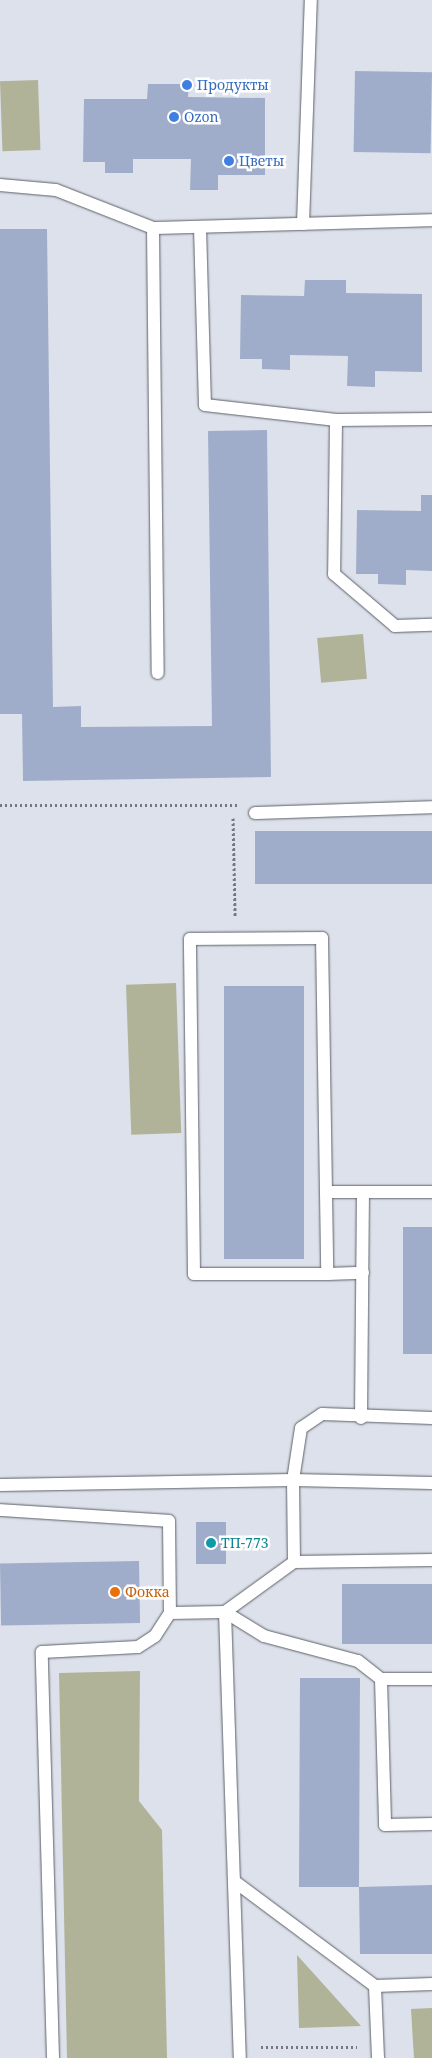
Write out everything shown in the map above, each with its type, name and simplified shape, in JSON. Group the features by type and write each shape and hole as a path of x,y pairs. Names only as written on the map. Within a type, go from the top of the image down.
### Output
{"lane":[{"path":"303,224 310,0"},
{"path":"0,185 56,190 154,228 432,220"},
{"path":"200,227 205,405 336,420 432,418"},
{"path":"154,228 158,673"},
{"path":"336,420 334,574 395,626 432,625"},
{"path":"255,814 432,807"},
{"path":"327,1274 322,938 190,939 194,1274 327,1274 363,1273"},
{"path":"327,1192 432,1192"},
{"path":"361,1418 363,1192"},
{"path":"294,1562 293,1480 301,1428 322,1414 361,1418 432,1418"},
{"path":"0,1485 293,1480 432,1483"},
{"path":"0,1510 169,1521 170,1614 155,1636 138,1647 42,1652 53,2058"},
{"path":"224,1612 294,1562 432,1560"},
{"path":"224,1612 240,2052"},
{"path":"170,1614 224,1612 264,1636 358,1661 381,1679 432,1679"},
{"path":"381,1679 386,1825 432,1824"},
{"path":"234,1882 375,1986 432,1984"},
{"path":"375,1986 378,2052"}],"path":[{"path":"0,805 250,805 255,814"},
{"path":"233,805 235,938"},
{"path":"240,2052 378,2052"}],"green space":[{"path":"38,80 40,150 2,151 0,81"},
{"path":"363,634 367,679 321,683 317,638"},
{"path":"176,983 181,1133 131,1135 126,985"},
{"path":"140,1671 139,1801 162,1830 167,2058 67,2058 59,1673"},
{"path":"297,1955 361,2026 299,2028"},
{"path":"432,2008 432,2058 414,2058 411,2009"}],"building":[{"path":"355,71 432,72 431,153 354,152"},
{"path":"148,84 189,84 188,97 265,98 265,175 218,175 218,190 190,190 191,159 133,159 133,173 105,173 105,162 83,162 84,99 147,99"},
{"path":"0,229 47,229 53,707 81,706 81,727 212,726 208,431 267,430 271,777 23,781 22,714 0,714"},
{"path":"305,280 346,280 346,293 422,294 422,372 375,371 375,387 347,386 348,356 290,355 290,370 262,369 262,359 240,359 241,295 304,296"},
{"path":"421,495 432,495 432,571 406,570 406,585 378,584 378,574 356,574 357,510 421,511"},
{"path":"255,831 432,831 432,884 255,884"},
{"path":"224,986 304,986 304,1259 224,1259"},
{"path":"403,1227 432,1227 432,1354 403,1354"},
{"name":"ТП-773","path":"196,1522 226,1522 226,1564 196,1564"},
{"path":"139,1561 140,1623 1,1625 0,1563"},
{"path":"342,1584 432,1584 432,1644 342,1644"},
{"path":"300,1678 360,1678 359,1887 299,1887"},
{"path":"432,1885 432,1954 360,1954 359,1887"}],"place":[{"name":"Продукты","path":"187,85"},
{"name":"Ozon","path":"174,117"},
{"name":"Цветы","path":"229,161"},
{"name":"ТП-773","path":"211,1543"},
{"name":"Фокка","path":"115,1592"}]}
